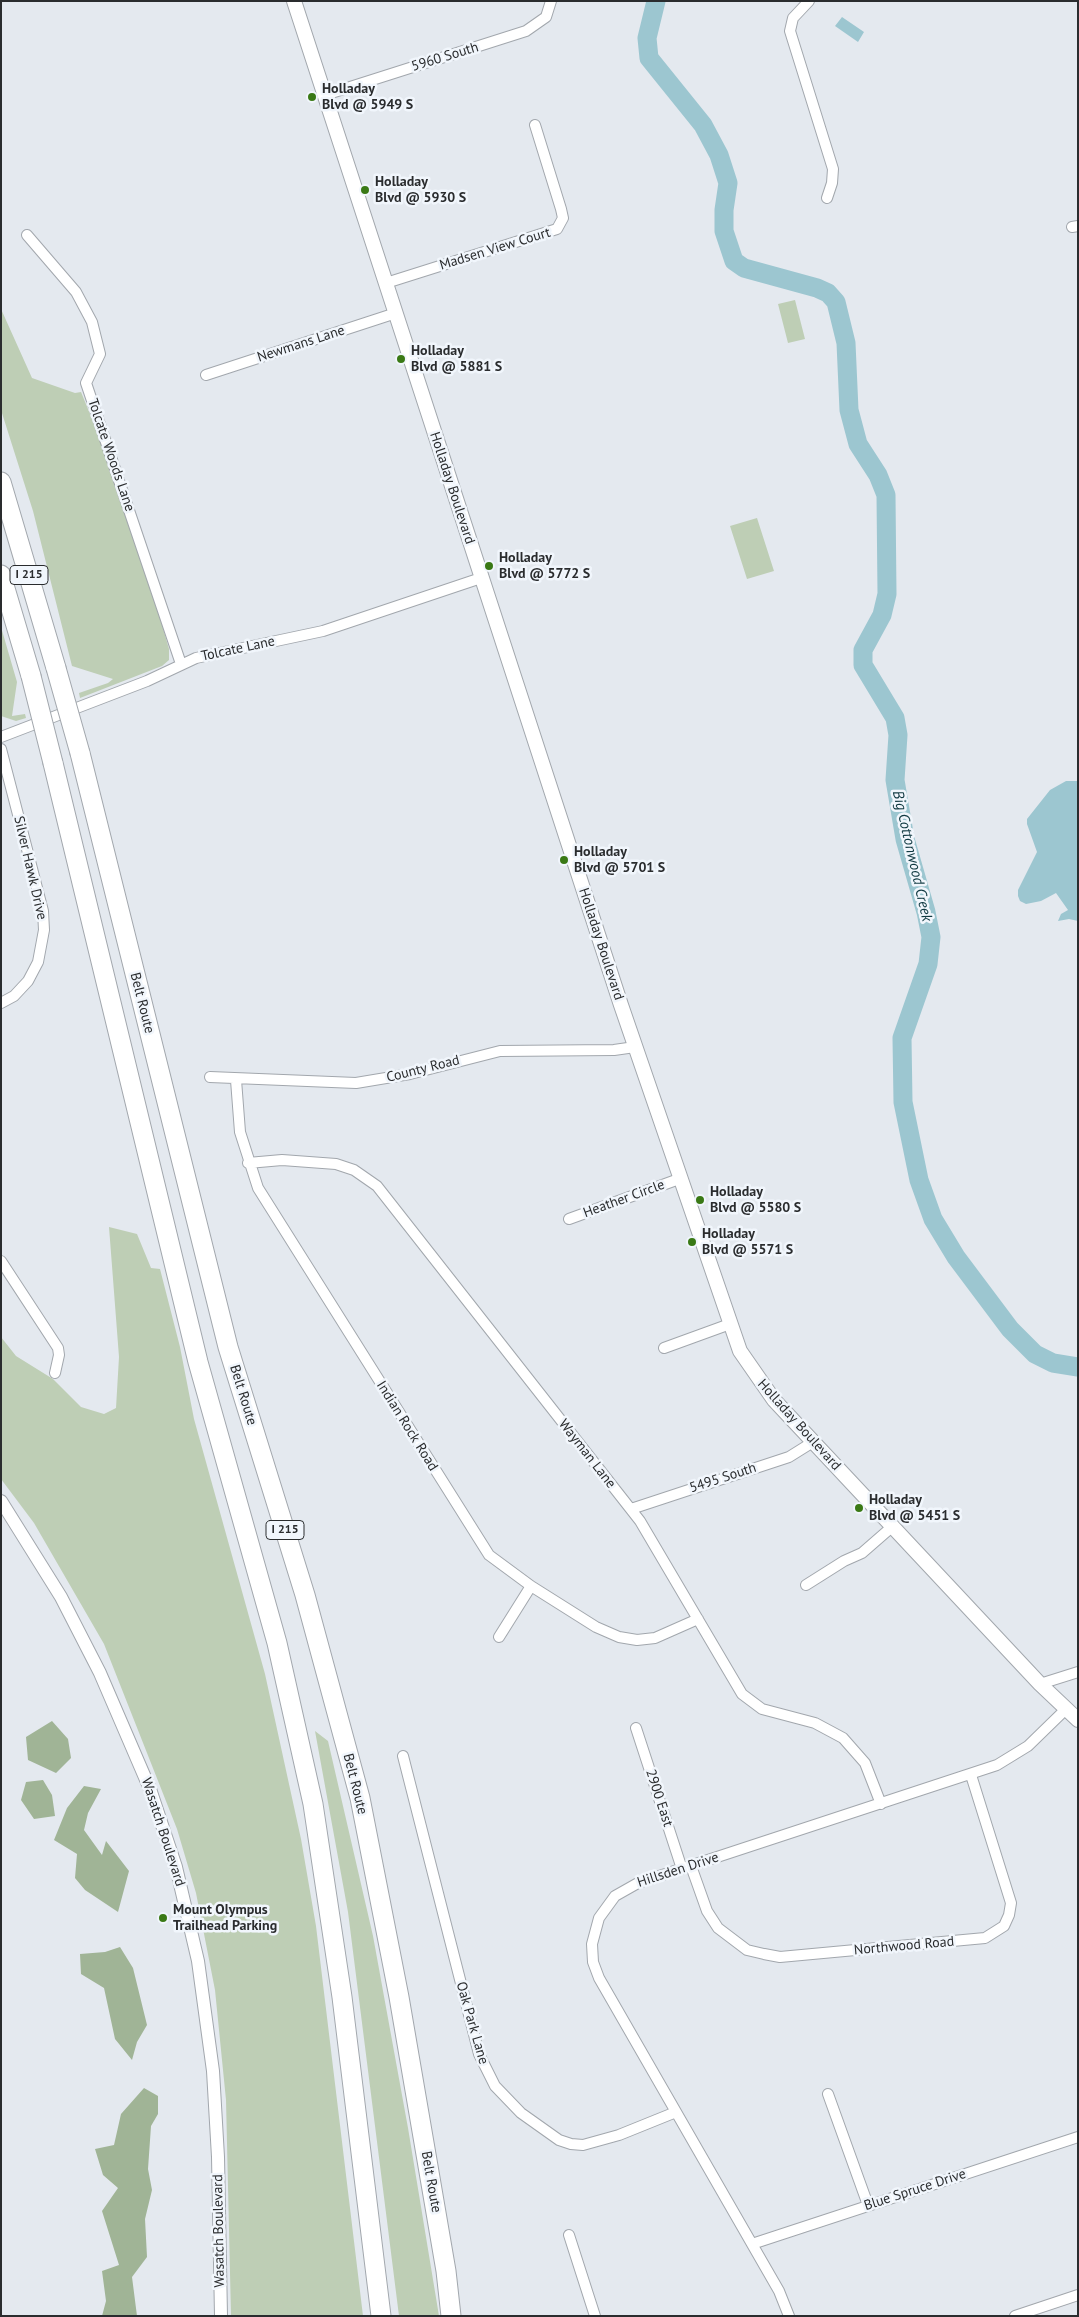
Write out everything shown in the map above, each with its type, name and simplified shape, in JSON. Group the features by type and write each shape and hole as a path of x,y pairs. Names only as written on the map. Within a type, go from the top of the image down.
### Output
{"highway":[{"name":"Belt Route","path":"1,482 80,753 228,1346 306,1596 360,1798 399,1997 452,2316"},
{"name":"I 215","path":"1,575 31,676 53,763 198,1362 277,1643 313,1804 342,1997 381,2316"}],"main road":[{"name":"Holladay Boulevard","path":"294,1 481,578 680,1179 740,1351 756,1377 813,1442 1040,1684 1078,1720"}],"street":[{"name":"5960 South","path":"325,95 526,31 546,17 551,1"},
{"path":"810,1 793,18 790,31 833,169 832,183 827,198"},
{"name":"Madsen View Court","path":"386,283 557,229 563,218 535,125"},
{"name":"Tolcate Woods Lane","path":"27,235 76,292 92,322 100,354 86,383 181,664"},
{"name":"Newmans Lane","path":"206,375 396,313"},
{"name":"Tolcate Lane","path":"1,737 147,681 181,664 213,653 322,631 481,578"},
{"name":"Silver Hawk Drive","path":"1,749 43,911 44,930 39,956 28,981 14,996 1,1003"},
{"name":"County Road","path":"210,1077 236,1080 356,1083 410,1074 500,1051 614,1050 636,1047"},
{"name":"Indian Rock Road","path":"236,1080 240,1132 248,1163 258,1188 479,1541 496,1561 531,1586 596,1627 628,1639 655,1638 698,1619"},
{"name":"Wayman Lane","path":"248,1163 277,1160 336,1164 354,1170 377,1186 631,1508 738,1688 748,1700 770,1712 803,1719 824,1726 843,1738 865,1763 881,1804"},
{"name":"Heather Circle","path":"568,1219 680,1179"},
{"path":"1,1261 58,1348 59,1355 55,1373"},
{"path":"664,1348 730,1324"},
{"name":"5495 South","path":"631,1508 789,1457 813,1442"},
{"name":"Wasatch Boulevard","path":"1,1501 57,1589 100,1672 153,1797 176,1867 198,1961 211,2055 217,2126 221,2316"},
{"path":"806,1585 844,1561 867,1550 893,1526"},
{"path":"499,1637 531,1586"},
{"path":"1040,1684 1078,1672"},
{"name":"Hillsden Drive","path":"789,2316 779,2291 602,1986 593,1962 592,1944 599,1918 615,1896 638,1883 997,1765 1018,1753 1066,1709"},
{"name":"2900 East","path":"636,1728 687,1867"},
{"name":"Oak Park Lane","path":"403,1756 479,2054 495,2086 515,2108 559,2140 570,2144 583,2145 620,2135 676,2112"},
{"name":"Northwood Road","path":"687,1867 707,1911 718,1928 747,1950 780,1957 985,1938 1004,1926 1009,1915 1011,1903 971,1775"},
{"path":"828,2094 868,2206"},
{"name":"Blue Spruce Drive","path":"752,2244 1078,2137"},
{"path":"569,2235 595,2316"},
{"path":"1015,2316 1041,2312 1078,2295"}],"green space":[{"path":"795,300 805,339 788,343 778,304"},
{"path":"1,309 32,378 75,393 81,392 102,443 153,593 169,649 169,660 162,666 80,698 79,693 108,683 113,679 72,666 33,511 1,410"},
{"path":"757,518 774,571 747,579 730,526"},
{"path":"1,627 17,682 12,716 25,714 26,718 16,721 1,716"},
{"path":"109,1227 137,1234 151,1268 160,1269 180,1347 194,1419 265,1674 301,1839 316,1926 363,2316 231,2316 226,2100 215,1990 196,1893 177,1829 104,1644 34,1523 1,1479 1,1337 16,1356 53,1379 81,1407 104,1414 116,1408 119,1357"},
{"path":"52,1721 68,1739 71,1758 56,1773 28,1760 26,1737"},
{"path":"315,1731 328,1741 373,1936 408,2128 439,2316 399,2316 348,1912"},
{"path":"43,1780 52,1795 55,1816 34,1819 21,1800 26,1782"},
{"path":"84,1786 101,1789 88,1813 84,1830 102,1855 106,1841 129,1871 118,1912 85,1890 75,1878 77,1854 54,1840 67,1808"},
{"path":"120,1947 133,1968 147,2025 137,2042 132,2060 115,2039 104,1988 81,1974 80,1954 105,1952"},
{"path":"144,2088 158,2096 158,2114 151,2126 148,2169 152,2190 145,2219 147,2257 132,2277 137,2316 102,2316 106,2301 102,2271 119,2265 102,2211 118,2188 103,2175 95,2149 114,2145 121,2114"}],"water":[{"path":"842,17 864,32 858,42 835,26"},
{"path":"1066,781 1078,781 1078,921 1069,919 1058,921 1061,914 1068,910 1056,893 1041,901 1026,904 1020,901 1018,896 1018,890 1037,852 1027,819 1050,790"}],"waterway":[{"name":"Big Cottonwood Creek","path":"656,1 647,38 649,58 703,125 719,155 728,183 724,210 724,231 734,261 744,268 817,288 828,293 836,302 846,343 849,410 858,444 878,475 886,495 887,594 882,615 863,650 863,665 895,718 898,735 895,780 905,839 926,912 931,937 928,964 902,1038 903,1102 919,1180 933,1219 956,1257 1010,1329 1035,1354 1053,1363 1078,1367"}],"place":[{"name":"Holladay Blvd @ 5949 S","path":"312,97"},
{"name":"Holladay Blvd @ 5930 S","path":"365,190"},
{"name":"Holladay Blvd @ 5881 S","path":"401,359"},
{"name":"Holladay Blvd @ 5772 S","path":"489,566"},
{"name":"Holladay Blvd @ 5701 S","path":"564,860"},
{"name":"Holladay Blvd @ 5580 S","path":"700,1200"},
{"name":"Holladay Blvd @ 5571 S","path":"692,1242"},
{"name":"Holladay Blvd @ 5451 S","path":"859,1508"},
{"name":"Mount Olympus Trailhead Parking","path":"163,1918"}]}
